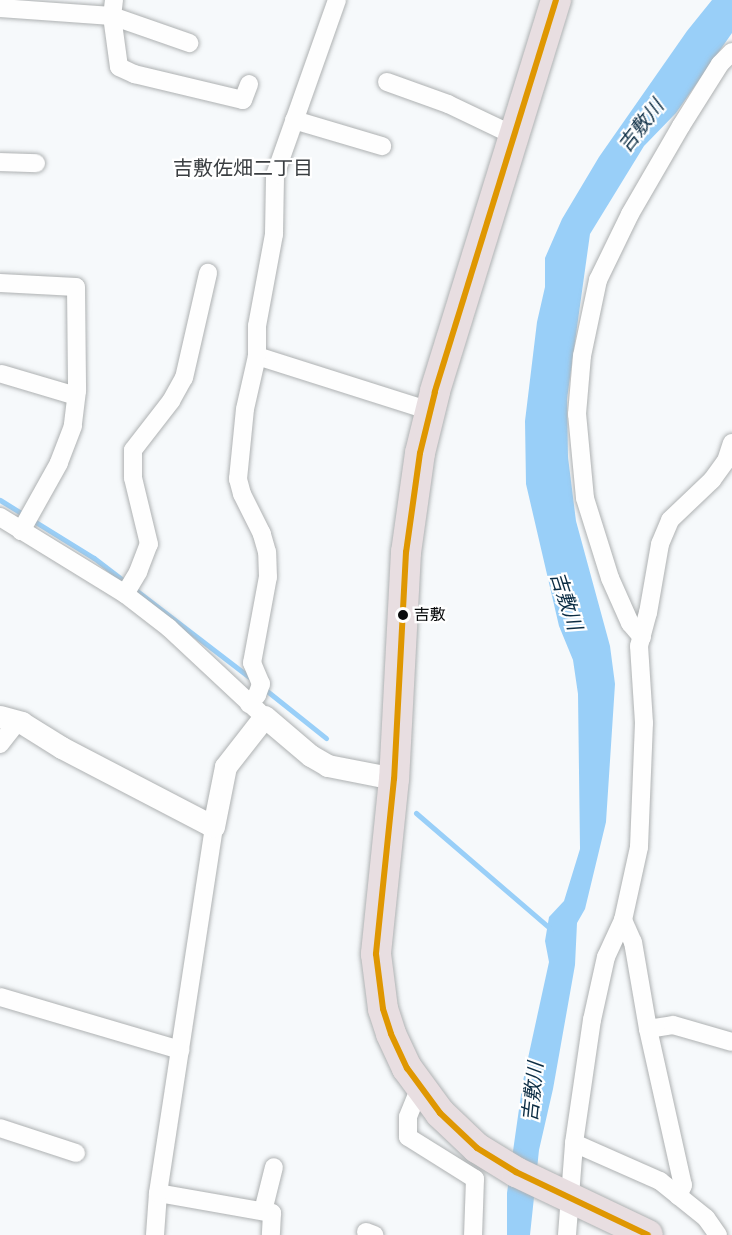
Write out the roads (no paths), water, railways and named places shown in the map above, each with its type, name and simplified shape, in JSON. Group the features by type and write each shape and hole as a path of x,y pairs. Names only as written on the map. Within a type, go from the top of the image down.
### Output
{"highway":[{"path":"556,0 430,411 420,453 406,552 394,779 376,954 383,1009 391,1034 407,1068 440,1113 477,1148 516,1172 648,1235"}],"street":[{"path":"155,1235 158,1192 214,827 226,767 257,711 257,695 261,684 252,663 265,602 267,552 238,479 245,409 257,356 257,326 274,234 275,175 330,2"},
{"path":"0,8 113,8 189,43"},
{"path":"113,8 119,67 127,71 243,100 249,84"},
{"path":"642,637 630,623 610,578 585,498 577,414 582,356 598,280 630,214 720,64 732,52"},
{"path":"387,82 448,104 515,136"},
{"path":"294,120 382,146"},
{"path":"0,162 36,164"},
{"path":"125,594 138,572 149,544 133,478 133,450 171,401 184,378 208,273"},
{"path":"0,284 76,287 76,396 72,426 60,463 21,531"},
{"path":"257,356 430,411"},
{"path":"2,374 76,396"},
{"path":"567,1235 565,1197 592,1020 606,957 623,920 639,847 644,723 639,646 660,544 670,520 712,480 726,461 732,443"},
{"path":"0,517 125,594 169,628 257,711 311,756 328,766 394,779"},
{"path":"0,744 8,719 214,827"},
{"path":"623,920 633,942 648,1029 683,1185 678,1196"},
{"path":"0,997 180,1050"},
{"path":"648,1029 673,1025 732,1042"},
{"path":"420,1087 408,1117 408,1137 475,1179 473,1235"},
{"path":"0,1128 76,1153"},
{"path":"574,1143 660,1181 705,1218 718,1235"},
{"path":"263,1211 274,1167"},
{"path":"158,1192 272,1213 271,1235"}],"water":[{"name":"吉敷川","path":"712,0 732,0 732,33 676,113 644,146 590,234 567,399 568,457 576,521 610,646 615,684 606,822 585,909 577,923 575,965 553,1089 539,1150 530,1235 507,1235 507,1193 523,1081 549,962 545,941 549,917 564,901 580,849 578,694 573,660 559,626 526,484 525,421 537,322 545,287 545,258 562,219 599,157 687,31"}],"waterway":[{"path":"0,500 94,558 253,680"},
{"path":"262,687 326,738"},
{"path":"416,813 551,929"}],"place":[{"name":"吉敷","path":"403,615"}],"district":[{"name":"吉敷佐畑二丁目","path":"243,168"}]}
